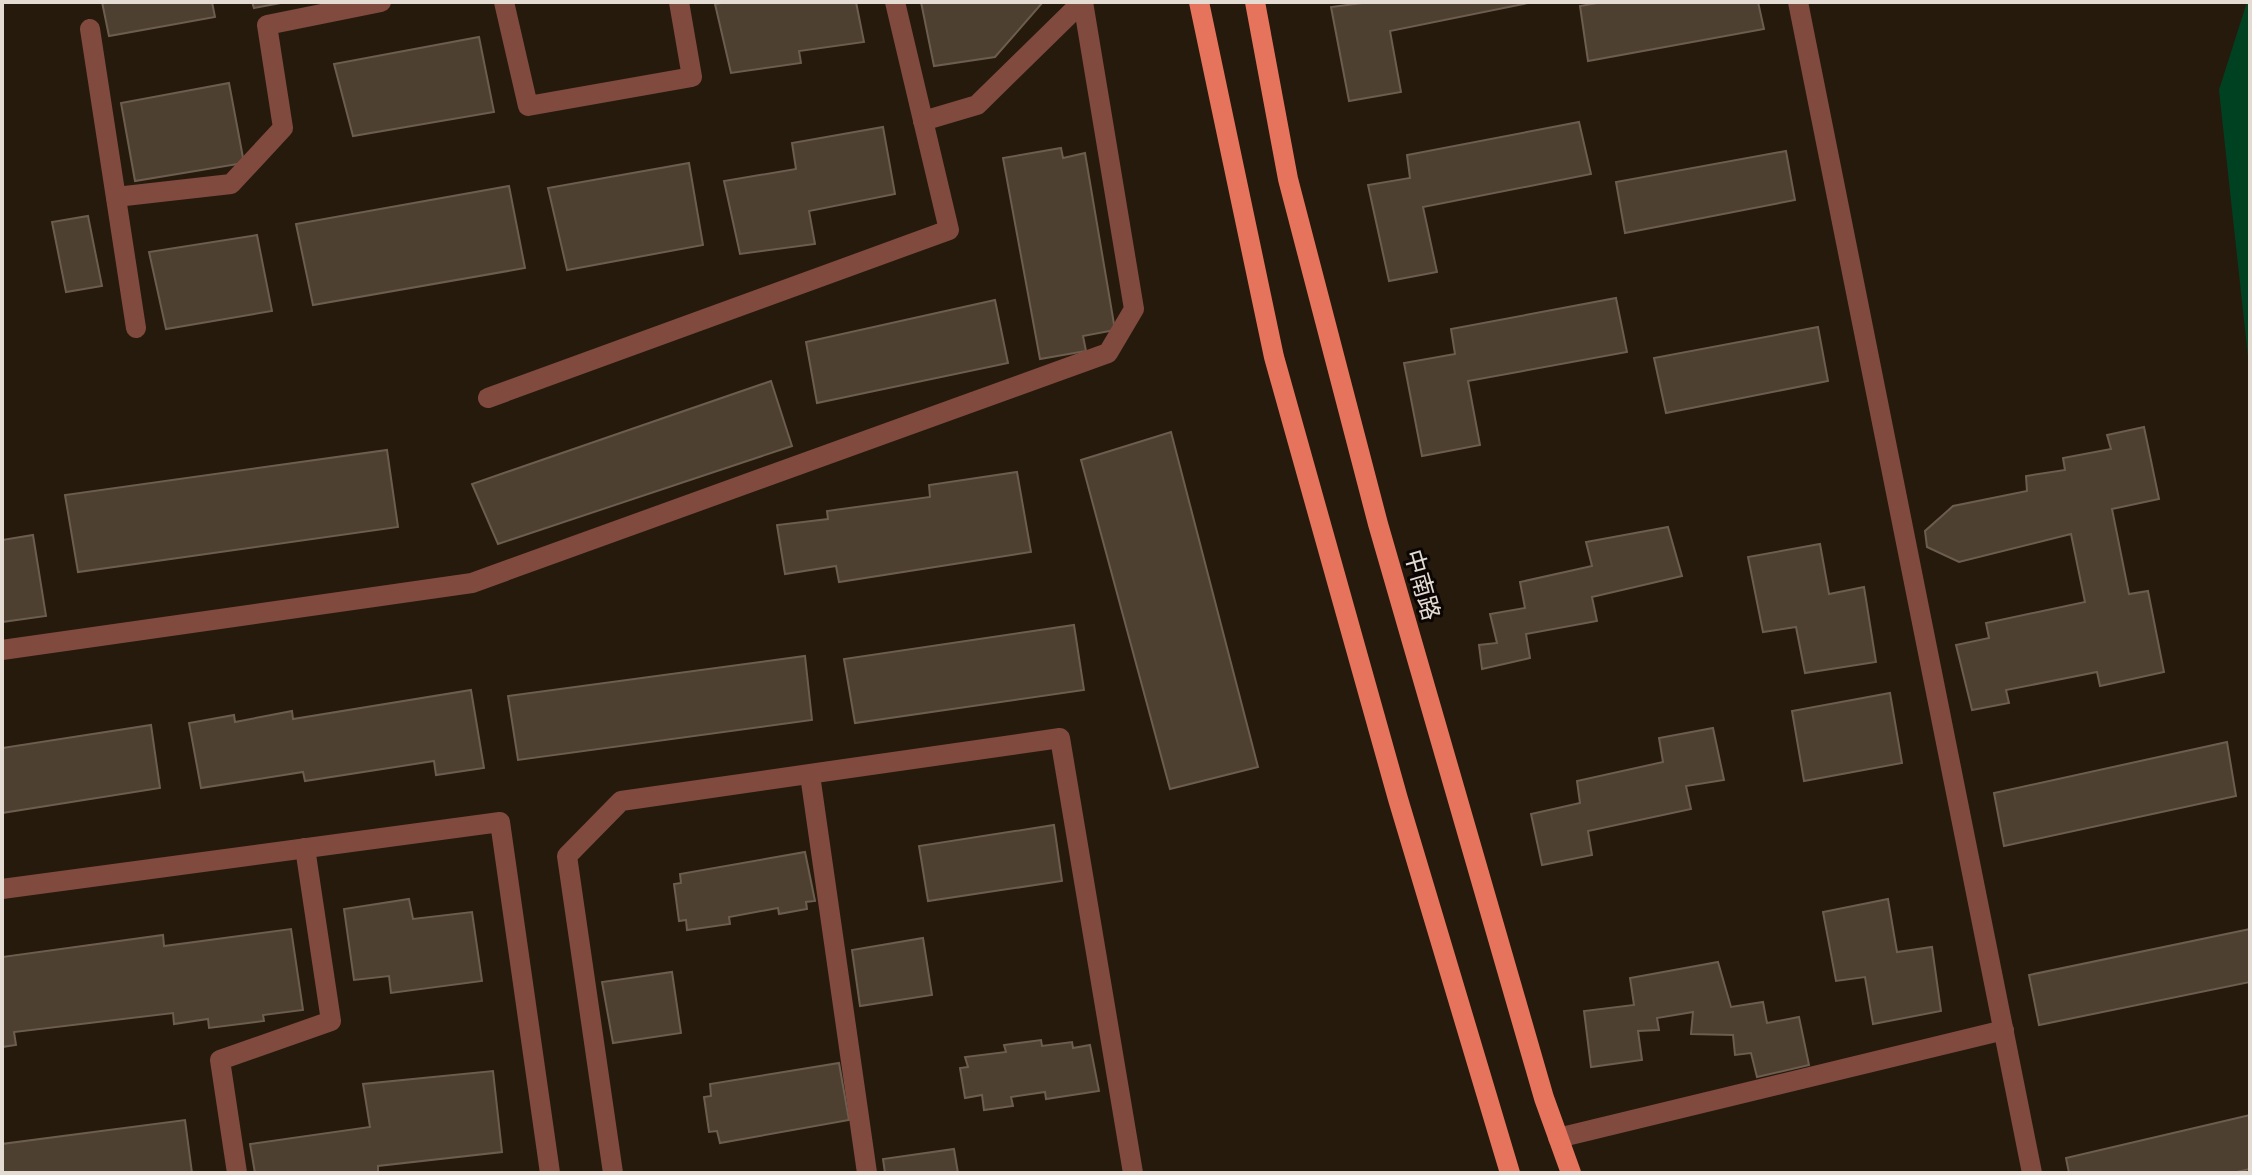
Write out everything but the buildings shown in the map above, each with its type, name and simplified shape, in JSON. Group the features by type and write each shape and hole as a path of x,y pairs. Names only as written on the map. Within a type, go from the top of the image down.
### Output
{"main road":[{"path":"1199,2 1274,357 1398,799 1510,1173"},
{"name":"中南路","path":"1255,2 1288,179 1378,524 1558,1138 1571,1173"}],"street":[{"path":"116,197 231,184 283,128 267,25 381,2"},
{"path":"504,2 528,106 692,77 679,2"},
{"path":"488,398 949,230 895,2"},
{"path":"923,121 977,105 1082,2"},
{"path":"2,650 472,583 1108,353 1134,309 1082,2"},
{"path":"1798,2 2032,1173"},
{"path":"90,29 136,328"},
{"path":"613,1173 567,856 621,801 1060,738 1133,1173"},
{"path":"810,775 867,1173"},
{"path":"2,889 500,822 550,1173"},
{"path":"237,1173 220,1060 331,1021 305,848"},
{"path":"1558,1138 2004,1030"}],"green space":[{"path":"2247,2 2250,2 2250,375 2219,90"}]}
